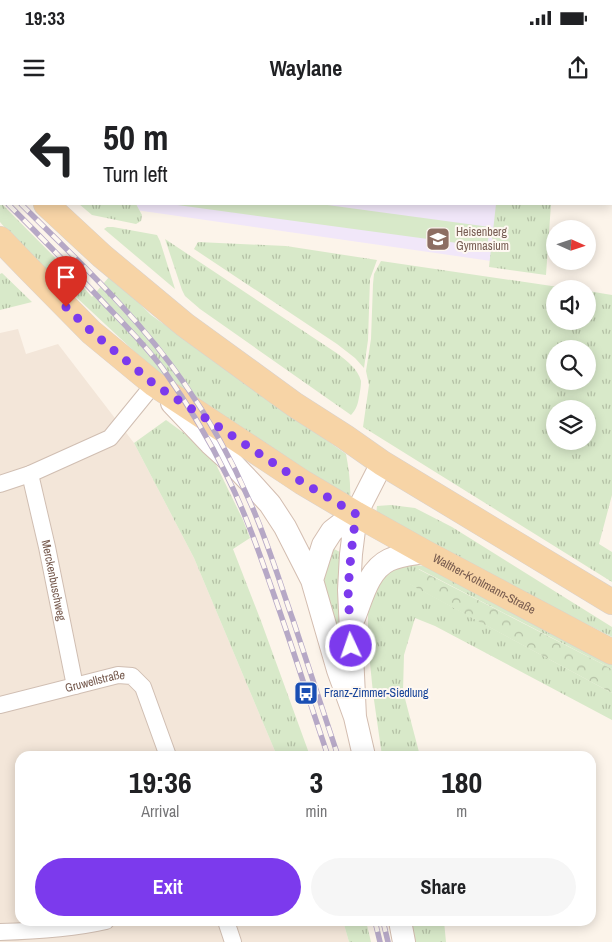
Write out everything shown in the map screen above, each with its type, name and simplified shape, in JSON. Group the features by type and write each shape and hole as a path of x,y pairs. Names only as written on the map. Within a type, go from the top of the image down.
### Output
{"main road":[{"path":"51,208 102,256 185,325 248,372 382,463 612,602"},
{"name":"Walther-Kohlmann-Straße","path":"0,239 92,332 154,384 302,482 356,514 612,652"},
{"path":"154,384 252,484 270,504 285,526 312,580 338,670 355,716 363,751"},
{"path":"355,716 348,590 351,554 356,514 382,463"},
{"path":"312,580 323,545 332,531 356,514"},
{"path":"350,628 368,581 377,569 388,560 424,552"},
{"path":"401,926 404,942"}],"street":[{"path":"0,484 30,474 110,438 154,384"},
{"name":"Merckenbuschweg","path":"30,474 75,686"},
{"name":"Gruwellstraße","path":"0,705 118,675 132,676 143,686 166,751"},
{"path":"0,932 86,926"},
{"path":"228,926 233,942"}],"shaded area":[{"name":"Heisenberg Gymnasium","path":"125,205 544,205 540,268 129,209"},
{"path":"18,329 26,354 58,344 134,443 194,558 275,751 15,751 15,926 344,926 349,942 0,942 0,333"}],"green space":[{"path":"0,205 3,205 92,297 109,277 151,315 346,454 350,478 350,501 184,393 150,366 17,242 0,222"},
{"path":"80,205 137,205 142,215 141,221 136,224 92,215"},
{"path":"177,205 327,205 490,227 487,247"},
{"path":"496,205 551,205 550,220 546,220 546,275 489,267"},
{"path":"107,227 157,235 175,289 104,229"},
{"path":"165,239 348,362 355,369 361,381 357,404 351,415 200,309 185,296"},
{"path":"198,242 286,246 377,260 370,279 368,340 364,368 337,344 194,249"},
{"path":"381,261 546,285 546,330 596,330 596,292 612,295 612,495 599,544 612,552 612,582 363,427 369,385 366,371 371,339 374,274"},
{"path":"2,273 32,302 0,310 0,274"},
{"path":"166,420 210,452 250,538 233,549 308,751 275,751 194,558 134,443"},
{"path":"391,505 415,508 452,527 612,627 612,637 376,517 377,506"},
{"path":"330,547 342,553 338,601 339,636 321,586"},
{"path":"407,564 424,566 612,663 612,669 419,569 410,584 612,693 612,720 435,626 415,618 404,655 403,691 419,751 381,751 368,643 368,612 379,581 392,571"},
{"path":"418,569 612,669 612,693 409,584"},
{"path":"344,926 367,926 371,942 349,942"},
{"path":"411,926 444,926 446,942 414,942"}],"railway":[{"path":"9,205 150,352 172,382 205,435 234,490 252,535 326,751"},
{"path":"22,205 107,290 147,335 184,383 212,426 236,471 262,531 336,751"},
{"path":"376,926 380,942"},
{"path":"384,926 388,942"}],"place":[{"name":"Heisenberg Gymnasium","path":"438,239"},
{"name":"Franz-Zimmer-Siedlung","path":"306,693"}],"route":[{"path":"66,307 92,332 154,384 302,482 356,514 348,590 351,646"}]}
